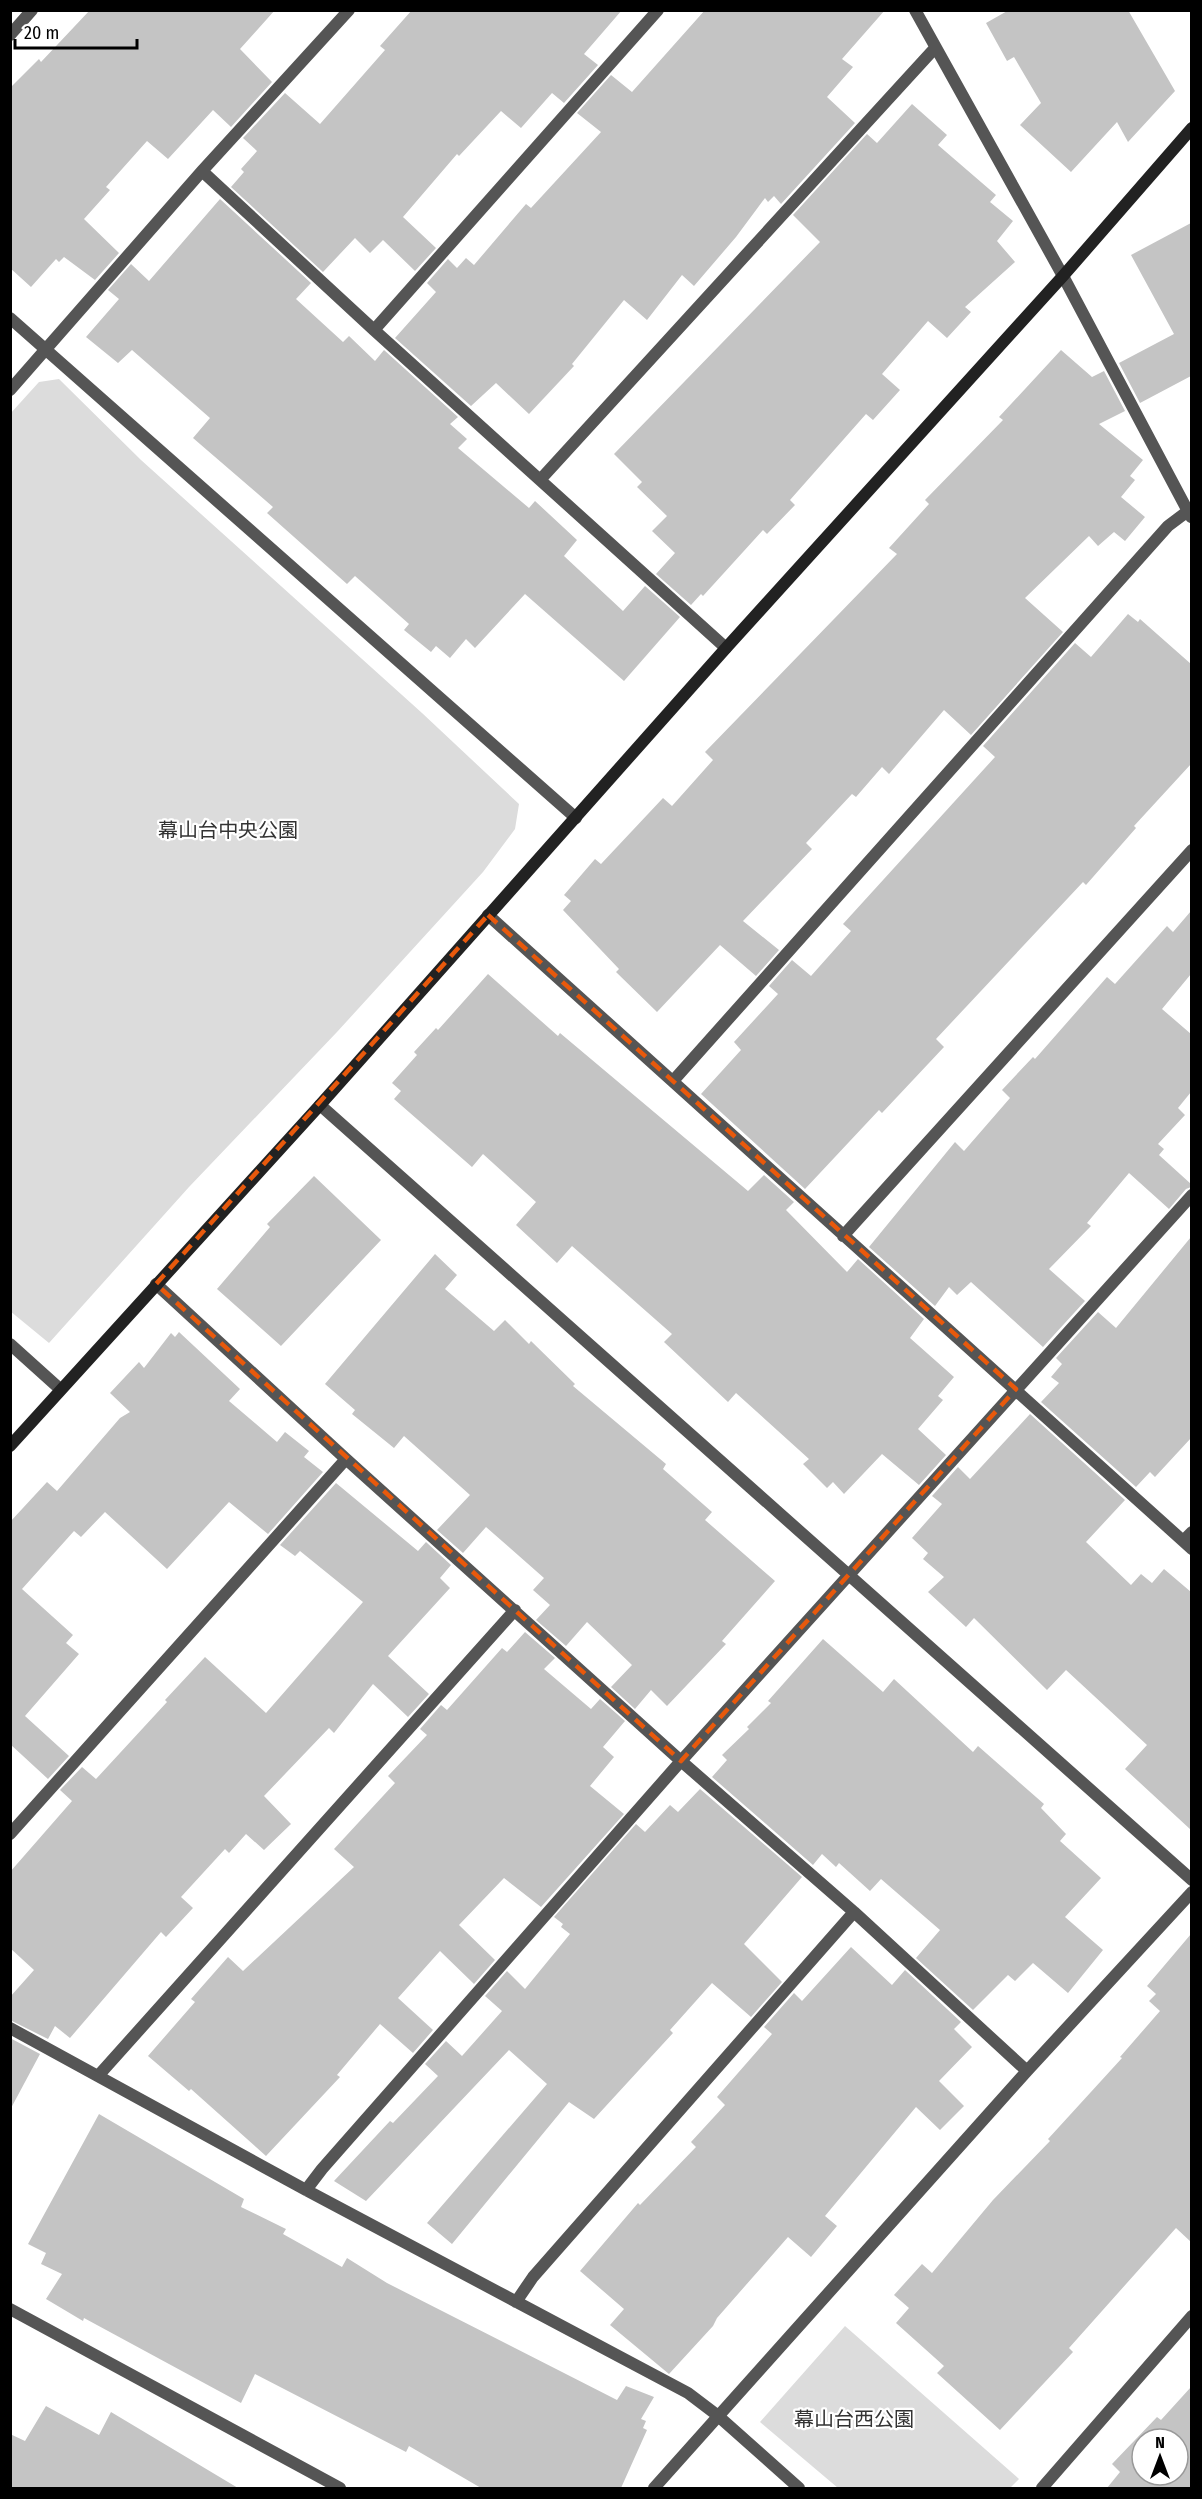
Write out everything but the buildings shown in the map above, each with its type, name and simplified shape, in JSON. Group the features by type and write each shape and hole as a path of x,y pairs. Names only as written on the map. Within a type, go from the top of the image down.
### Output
{"street":[{"path":"10,35 32,10"},
{"path":"10,390 202,171 349,10"},
{"path":"374,330 658,10"},
{"path":"674,1081 1168,526 1190,515 1063,276 915,10"},
{"path":"540,480 935,48"},
{"path":"10,1446 320,1105 726,648 1063,276 1191,128"},
{"path":"202,171 726,648"},
{"path":"10,318 576,818"},
{"path":"843,1236 1191,850"},
{"path":"488,915 843,1236 1189,1541"},
{"path":"320,1105 1191,1880"},
{"path":"306,2190 681,1761 1191,1195"},
{"path":"156,1284 346,1460 681,1761 855,1912 1027,2071"},
{"path":"10,1344 60,1389"},
{"path":"10,1834 346,1460"},
{"path":"98,2076 515,1610"},
{"path":"654,2488 717,2415 1191,1892"},
{"path":"516,2302 533,2277 855,1912"},
{"path":"10,2028 306,2190 688,2393 717,2415 799,2488"},
{"path":"10,2309 340,2488"},
{"path":"1042,2488 1191,2316"}],"highlighted area":[{"path":"488,915 1016,1389 681,1761 156,1284"}],"green space":[{"name":"幕山台中央公園","path":"59,379 141,460 422,713 519,804 515,829 483,872 337,1032 189,1187 49,1343 10,1311 10,414 39,382"},
{"name":"幕山台西公園","path":"845,2326 1019,2479 1010,2488 838,2488 760,2422"}]}
